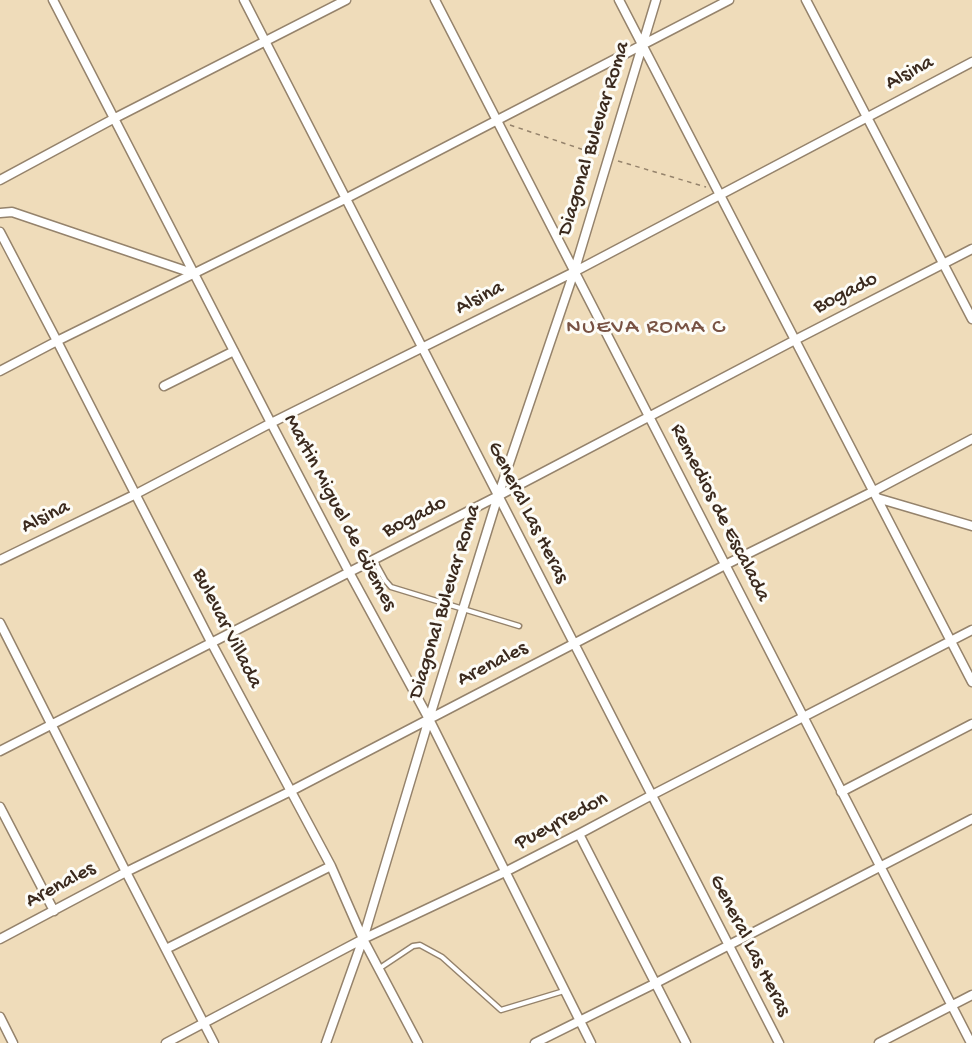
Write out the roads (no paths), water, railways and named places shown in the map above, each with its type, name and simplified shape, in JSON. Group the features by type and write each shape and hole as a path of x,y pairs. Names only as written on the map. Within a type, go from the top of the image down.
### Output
{"street":[{"name":"Martin Miguel de Güemes","path":"53,0 349,572 429,718 591,1043"},
{"name":"General Las Heras","path":"244,0 779,1043"},
{"path":"0,180 115,118 346,0"},
{"name":"Remedios de Escalada","path":"435,0 970,1043"},
{"path":"619,0 972,682"},
{"name":"Diagonal Bulevar Roma","path":"326,1043 363,939 462,609 574,272 656,0"},
{"path":"0,371 345,199 729,0"},
{"path":"806,0 972,319"},
{"name":"Alsina","path":"0,560 136,494 271,423 574,272 972,62"},
{"path":"0,213 12,212 195,274"},
{"name":"Bulevar Villada","path":"0,232 211,642 331,866 363,939 418,1043"},
{"name":"Bogado","path":"0,751 498,496 972,249"},
{"path":"164,386 234,351"},
{"name":"Arenales","path":"0,939 126,872 291,791 725,565 875,494 972,439"},
{"path":"875,494 972,526"},
{"path":"0,623 214,1043"},
{"name":"Pueyrredon","path":"166,1043 363,939 505,872 972,630"},
{"path":"841,792 972,724"},
{"path":"0,807 54,910"},
{"path":"535,1043 656,983 972,819"},
{"path":"579,834 686,1043"},
{"path":"166,949 331,866"},
{"path":"879,1043 972,995"},
{"path":"0,1017 13,1043"}],"lane":[{"path":"374,559 385,580 392,587 519,627"},
{"path":"379,969 413,946 420,945 442,957 501,1010 565,991"}],"district":[{"name":"NUEVA ROMA C","path":"646,329"}]}
